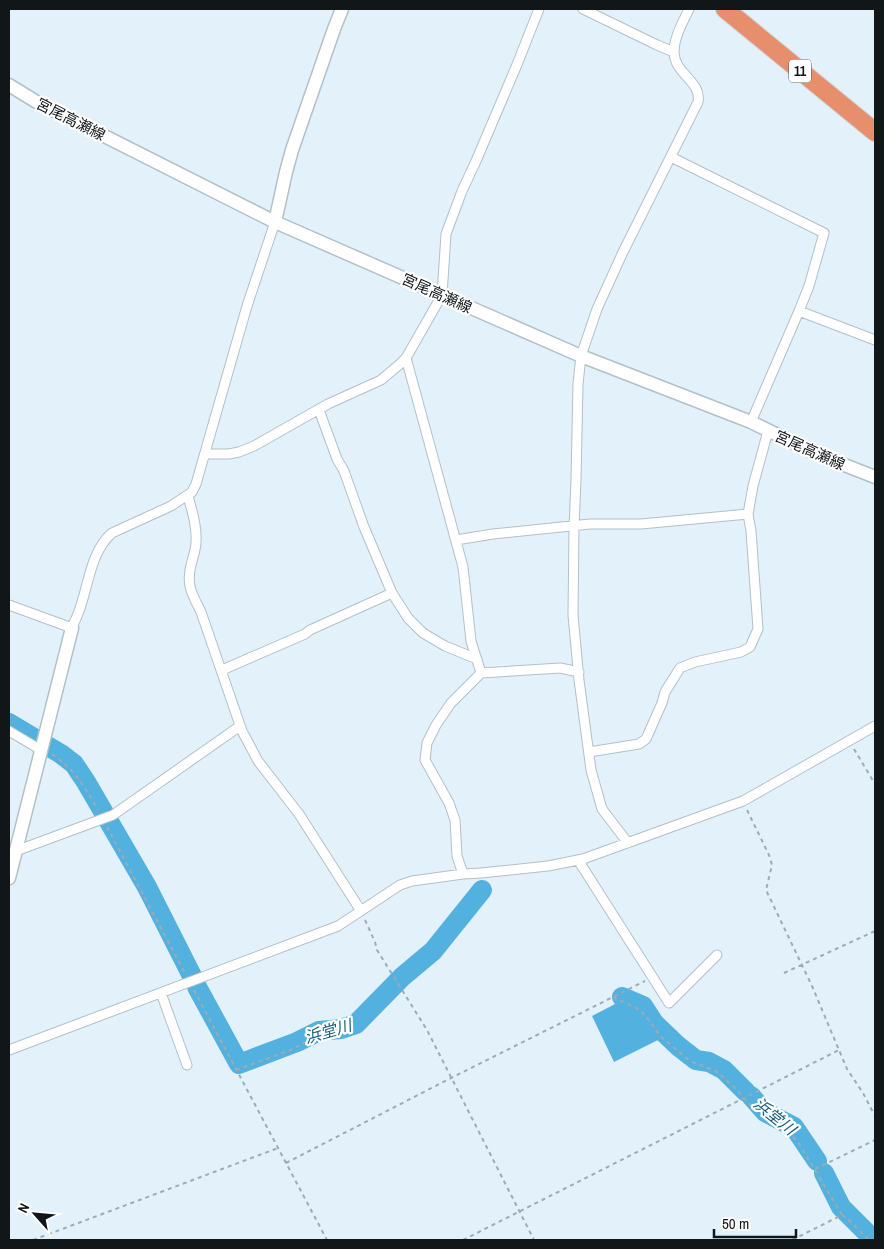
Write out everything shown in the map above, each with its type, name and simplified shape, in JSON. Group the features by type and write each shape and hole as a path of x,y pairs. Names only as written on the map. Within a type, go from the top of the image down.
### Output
{"highway":[{"name":"11","path":"725,9 875,132"}],"main road":[{"path":"275,222 292,150 342,9"},
{"name":"宮尾高瀬線","path":"9,85 35,101 275,222 581,356 751,422 819,455 875,477"},
{"path":"9,878 12,852 72,628"}],"street":[{"path":"205,454 221,455 239,452 260,443 328,404 381,380 406,358 442,295 446,234 462,191 516,68 539,9"},
{"path":"582,9 674,52"},
{"path":"628,843 602,809 591,770 579,672 573,615 578,384 581,356 597,308 698,102 698,91 678,67 674,52 678,32 689,9"},
{"path":"671,157 824,233 809,286 751,422"},
{"path":"9,605 72,628 81,606 97,553 106,538 112,533 171,506 192,492 205,454 247,306 275,222"},
{"path":"799,311 875,340"},
{"path":"406,358 463,566 471,641 481,673"},
{"path":"319,410 392,593 408,618 423,633 445,646 477,660"},
{"path":"589,752 639,744 646,739 665,692 680,668 695,662 741,652 750,647 758,630 751,531 748,514 753,486 768,431"},
{"path":"188,496 196,531 196,545 189,584 222,670 240,726 258,761 299,814 361,911"},
{"path":"456,540 493,534 590,524 641,524 748,514"},
{"path":"222,670 392,593"},
{"path":"463,874 457,856 455,820 449,803 425,760 428,743 436,725 452,703 481,673 560,668 579,672"},
{"path":"12,852 108,816 240,726"},
{"path":"9,1050 338,926 400,885 412,881 548,866 578,860 743,801 875,726"},
{"path":"9,731 42,745"},
{"path":"578,860 669,1003 717,955"},
{"path":"161,993 188,1065"}],"path":[{"path":"848,740 875,784"},
{"path":"743,801 772,865 766,890 812,986 847,1069 875,1116"},
{"path":"361,911 376,942 377,950 427,1030 534,1240"},
{"path":"784,974 875,931"},
{"path":"286,1163 652,977"},
{"path":"612,997 640,1010 660,1036 690,1061 716,1071 759,1114 784,1128 798,1142 842,1215 869,1240"},
{"path":"236,1070 293,1048 318,1036 330,1033"},
{"path":"463,1240 839,1050"},
{"path":"815,1169 875,1140"},
{"path":"33,1240 278,1148"},
{"path":"792,1240 842,1215"}],"water":[{"path":"617,1003 640,1014 658,1040 614,1062 592,1016"}],"waterway":[{"name":"浜堂川","path":"9,723 61,754 74,764 147,887 192,976"},
{"name":"浜堂川","path":"197,987 239,1064 297,1042 319,1031 341,1029 356,1024 402,977 433,951 482,890"},
{"name":"浜堂川","path":"622,997 643,1006 654,1023 678,1046 696,1060 709,1062 724,1070 746,1092"},
{"name":"浜堂川","path":"751,1096 765,1112 794,1127 817,1161"},
{"name":"浜堂川","path":"824,1173 841,1207 874,1240"}]}
